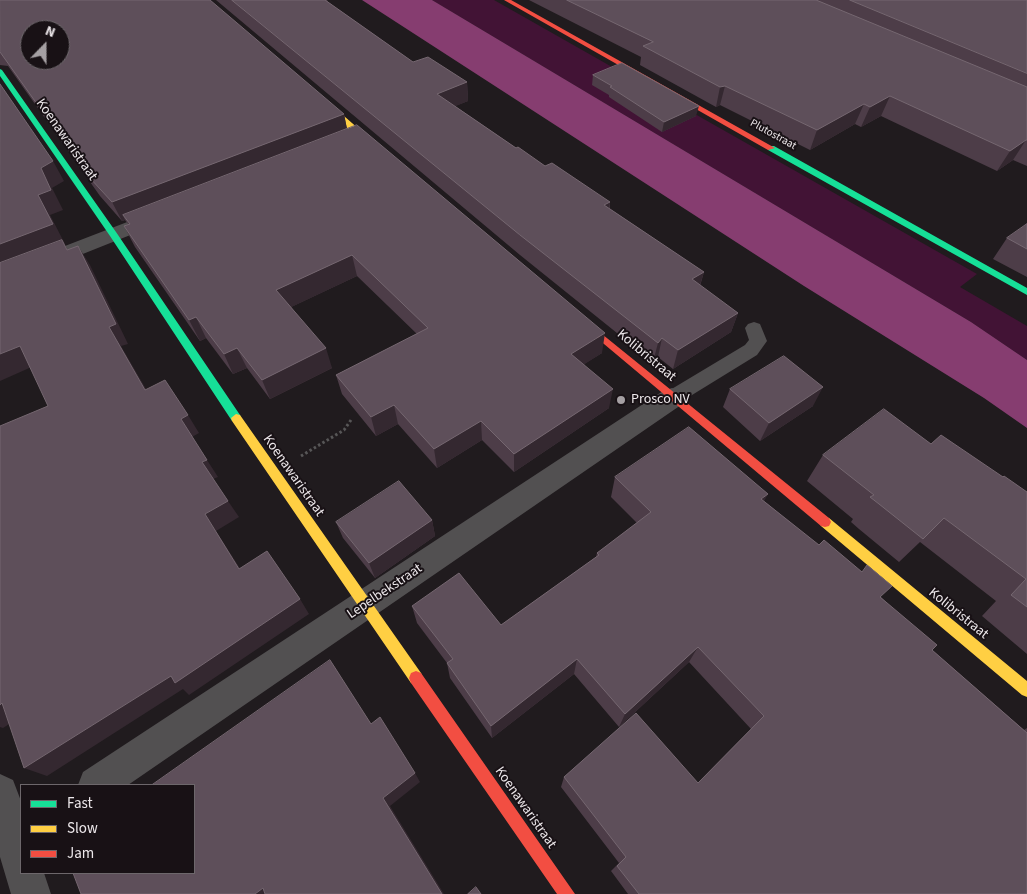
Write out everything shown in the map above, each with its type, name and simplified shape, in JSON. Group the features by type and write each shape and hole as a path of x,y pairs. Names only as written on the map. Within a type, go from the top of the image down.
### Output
{"street":[{"name":"Plutostraat","path":"507,0 1027,292"},
{"name":"Koenawaristraat","path":"0,71 113,234 272,472 567,894"},
{"path":"309,90 352,140 392,161"},
{"path":"0,279 177,209"},
{"name":"Kolibristraat","path":"566,308 672,398 1027,690"},
{"name":"Lepelbekstraat","path":"98,784 366,606 672,398"},
{"path":"0,793 16,852"},
{"path":"24,874 31,894"}],"lane":[{"path":"672,398 751,350 758,341 754,328"}],"path":[{"path":"272,472 344,430 351,420"}],"shaded area":[{"path":"362,0 432,0 971,322 1027,360 1027,428 984,398 804,286"},
{"path":"432,0 494,0 977,274 960,287 1027,326 1027,360 971,322"}],"building":[{"path":"0,0 210,0 344,114 112,202 89,177 0,52"},
{"path":"232,0 325,0 413,62 428,57 467,82 437,94 516,148 518,147 545,166 552,163 610,202 604,205 704,272 692,279 738,313 678,350 662,338 658,343 520,235"},
{"path":"567,0 816,0 1027,87 1027,140 1010,151 890,96 870,107 864,104 817,130 725,86 720,87 643,46 653,42"},
{"path":"850,0 1027,0 1027,73"},
{"path":"622,63 699,106 664,122 593,75"},
{"path":"0,84 53,161 41,168 51,190 38,195 53,224 0,244"},
{"path":"357,125 605,333 571,354 613,389 514,454 481,421 434,449 394,405 371,417 336,375 428,328 352,255 276,290 326,348 262,380 237,348 224,354 196,317 189,320 124,226 130,224 123,215"},
{"path":"1027,224 1027,249 1007,238"},
{"path":"62,240 67,250 78,246 116,324 109,327 145,390 165,380 188,415 181,419 207,460 202,462 228,501 205,514 239,569 267,551 300,599 175,683 171,676 24,768 2,703 0,705 0,426 48,406 20,346 0,354 0,263"},
{"path":"784,356 823,387 769,423 730,389"},
{"path":"884,409 931,444 941,435 1027,492 1027,607 1011,595 1026,579 944,518 923,539 870,497 874,495 823,455"},
{"path":"689,427 768,494 761,499 819,545 824,540 862,572 867,565 892,586 880,597 937,645 932,650 1027,733 1027,894 639,894 617,866 626,857 564,777 636,713 698,783 764,716 698,647 625,714 577,659 491,726 447,663 453,659 412,606 459,573 501,625 599,555 597,553 651,512 615,477"},
{"path":"399,481 432,520 369,563 336,522"},
{"path":"330,660 371,724 380,717 415,773 383,798 442,894 265,894 263,888 255,894 81,894 73,874 195,874 195,784 153,784"},
{"path":"476,887 481,894 468,894"}],"traffic: fast":[{"path":"0,71 113,234 236,418"},
{"path":"771,148 1027,292"}],"traffic: slow":[{"path":"318,98 380,152"},
{"path":"236,418 416,678"},
{"path":"825,522 1027,690"}],"traffic: jam":[{"path":"507,0 771,148"},
{"path":"576,316 825,522"},
{"path":"416,678 567,894"}],"place":[{"name":"Prosco NV","path":"621,400"}]}
